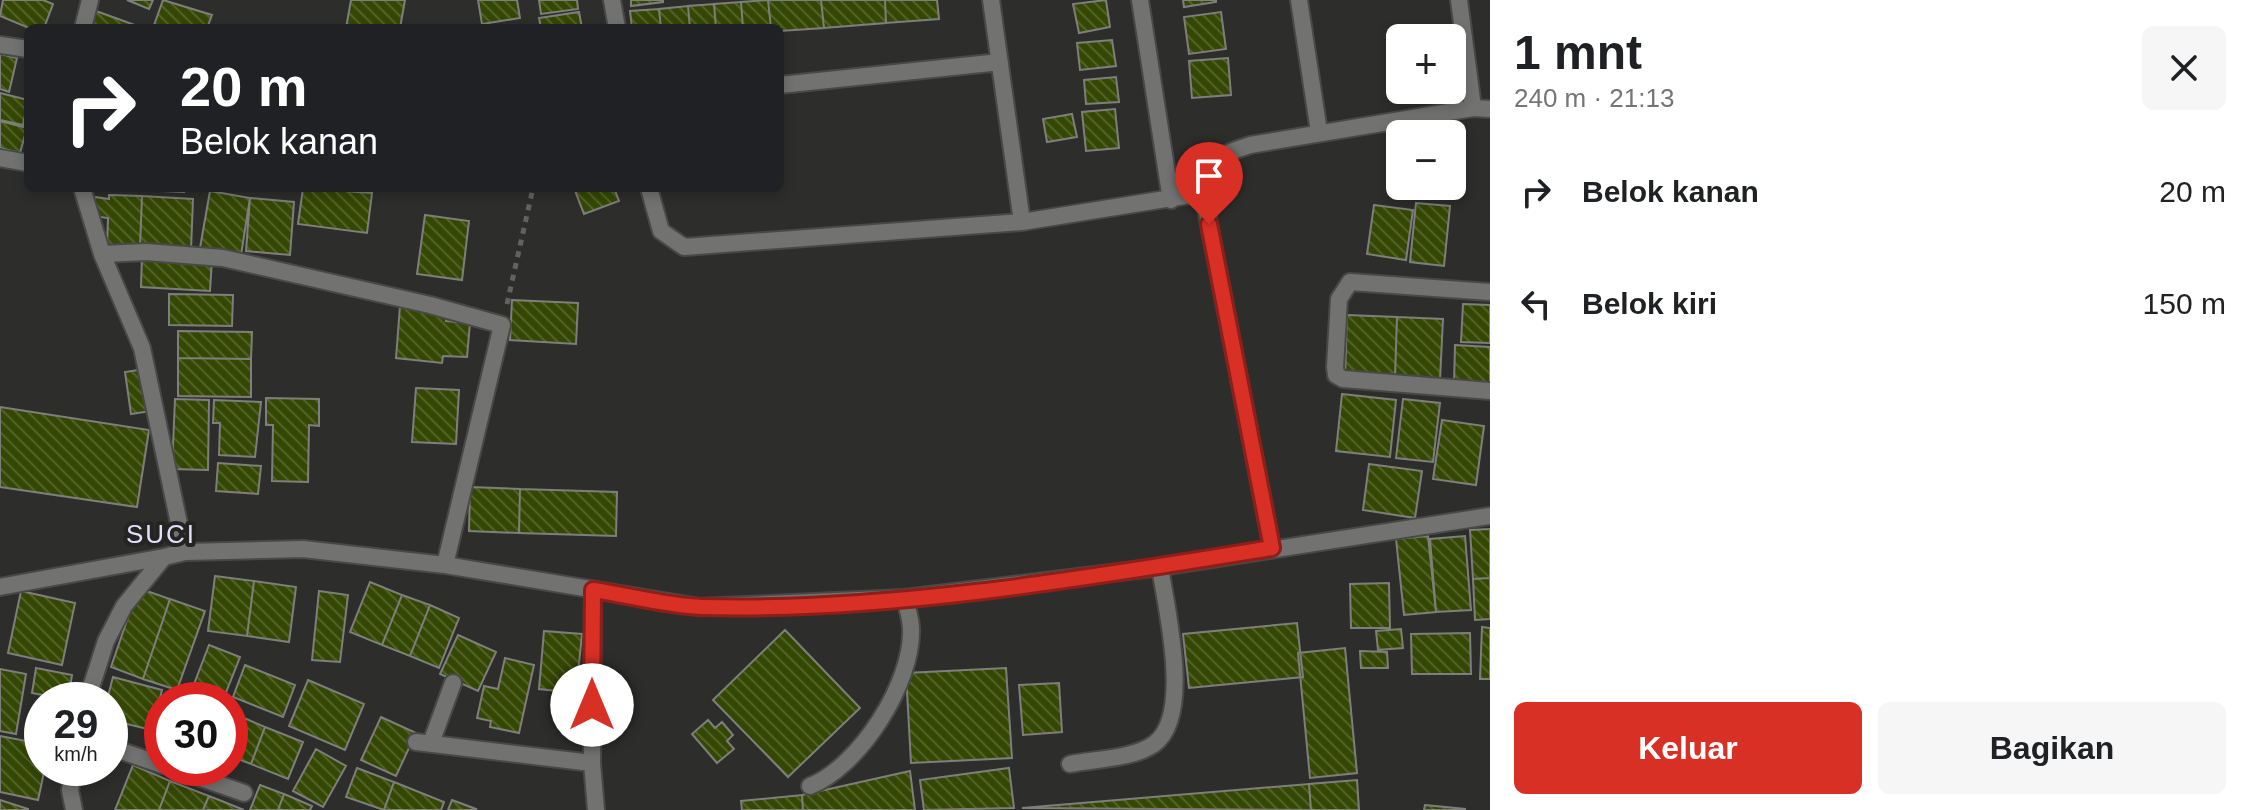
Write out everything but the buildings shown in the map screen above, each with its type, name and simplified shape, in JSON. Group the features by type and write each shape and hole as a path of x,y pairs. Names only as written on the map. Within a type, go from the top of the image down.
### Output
{"street":[{"path":"84,24 90,0"},
{"path":"612,0 616,24"},
{"path":"991,0 1022,222"},
{"path":"1140,0 1171,200"},
{"path":"1299,0 1319,132"},
{"path":"1459,0 1473,108"},
{"path":"0,45 24,48"},
{"path":"784,85 1000,62"},
{"path":"1272,548 1203,193 1204,174 1225,153 1250,145 1473,108 1490,109"},
{"path":"0,158 24,162"},
{"path":"83,192 102,254 142,348 185,552"},
{"path":"650,192 661,231 684,247 1022,222 1203,193"},
{"path":"102,254 146,252 223,258 430,305 502,325 445,565"},
{"path":"1490,292 1350,282 1339,299 1335,367 1336,375 1343,379 1490,391"},
{"path":"0,587 185,552 303,549 445,565 699,607 905,598 1160,567 1490,516"},
{"path":"93,682 106,641 124,606 164,557"},
{"path":"1070,764 1141,751 1165,732 1174,698 1160,567"},
{"path":"593,590 592,763 596,810"},
{"path":"810,786 830,778 852,760 897,689 905,671 912,630 905,598"},
{"path":"453,683 424,742 592,763"},
{"path":"71,786 74,810"},
{"path":"224,786 244,793"}],"path":[{"path":"502,325 532,192"}],"district":[{"name":"SUCI","path":"161,534"}],"route":[{"path":"592,705 593,590 699,607 905,598 1160,567 1272,548 1209,224"}]}
